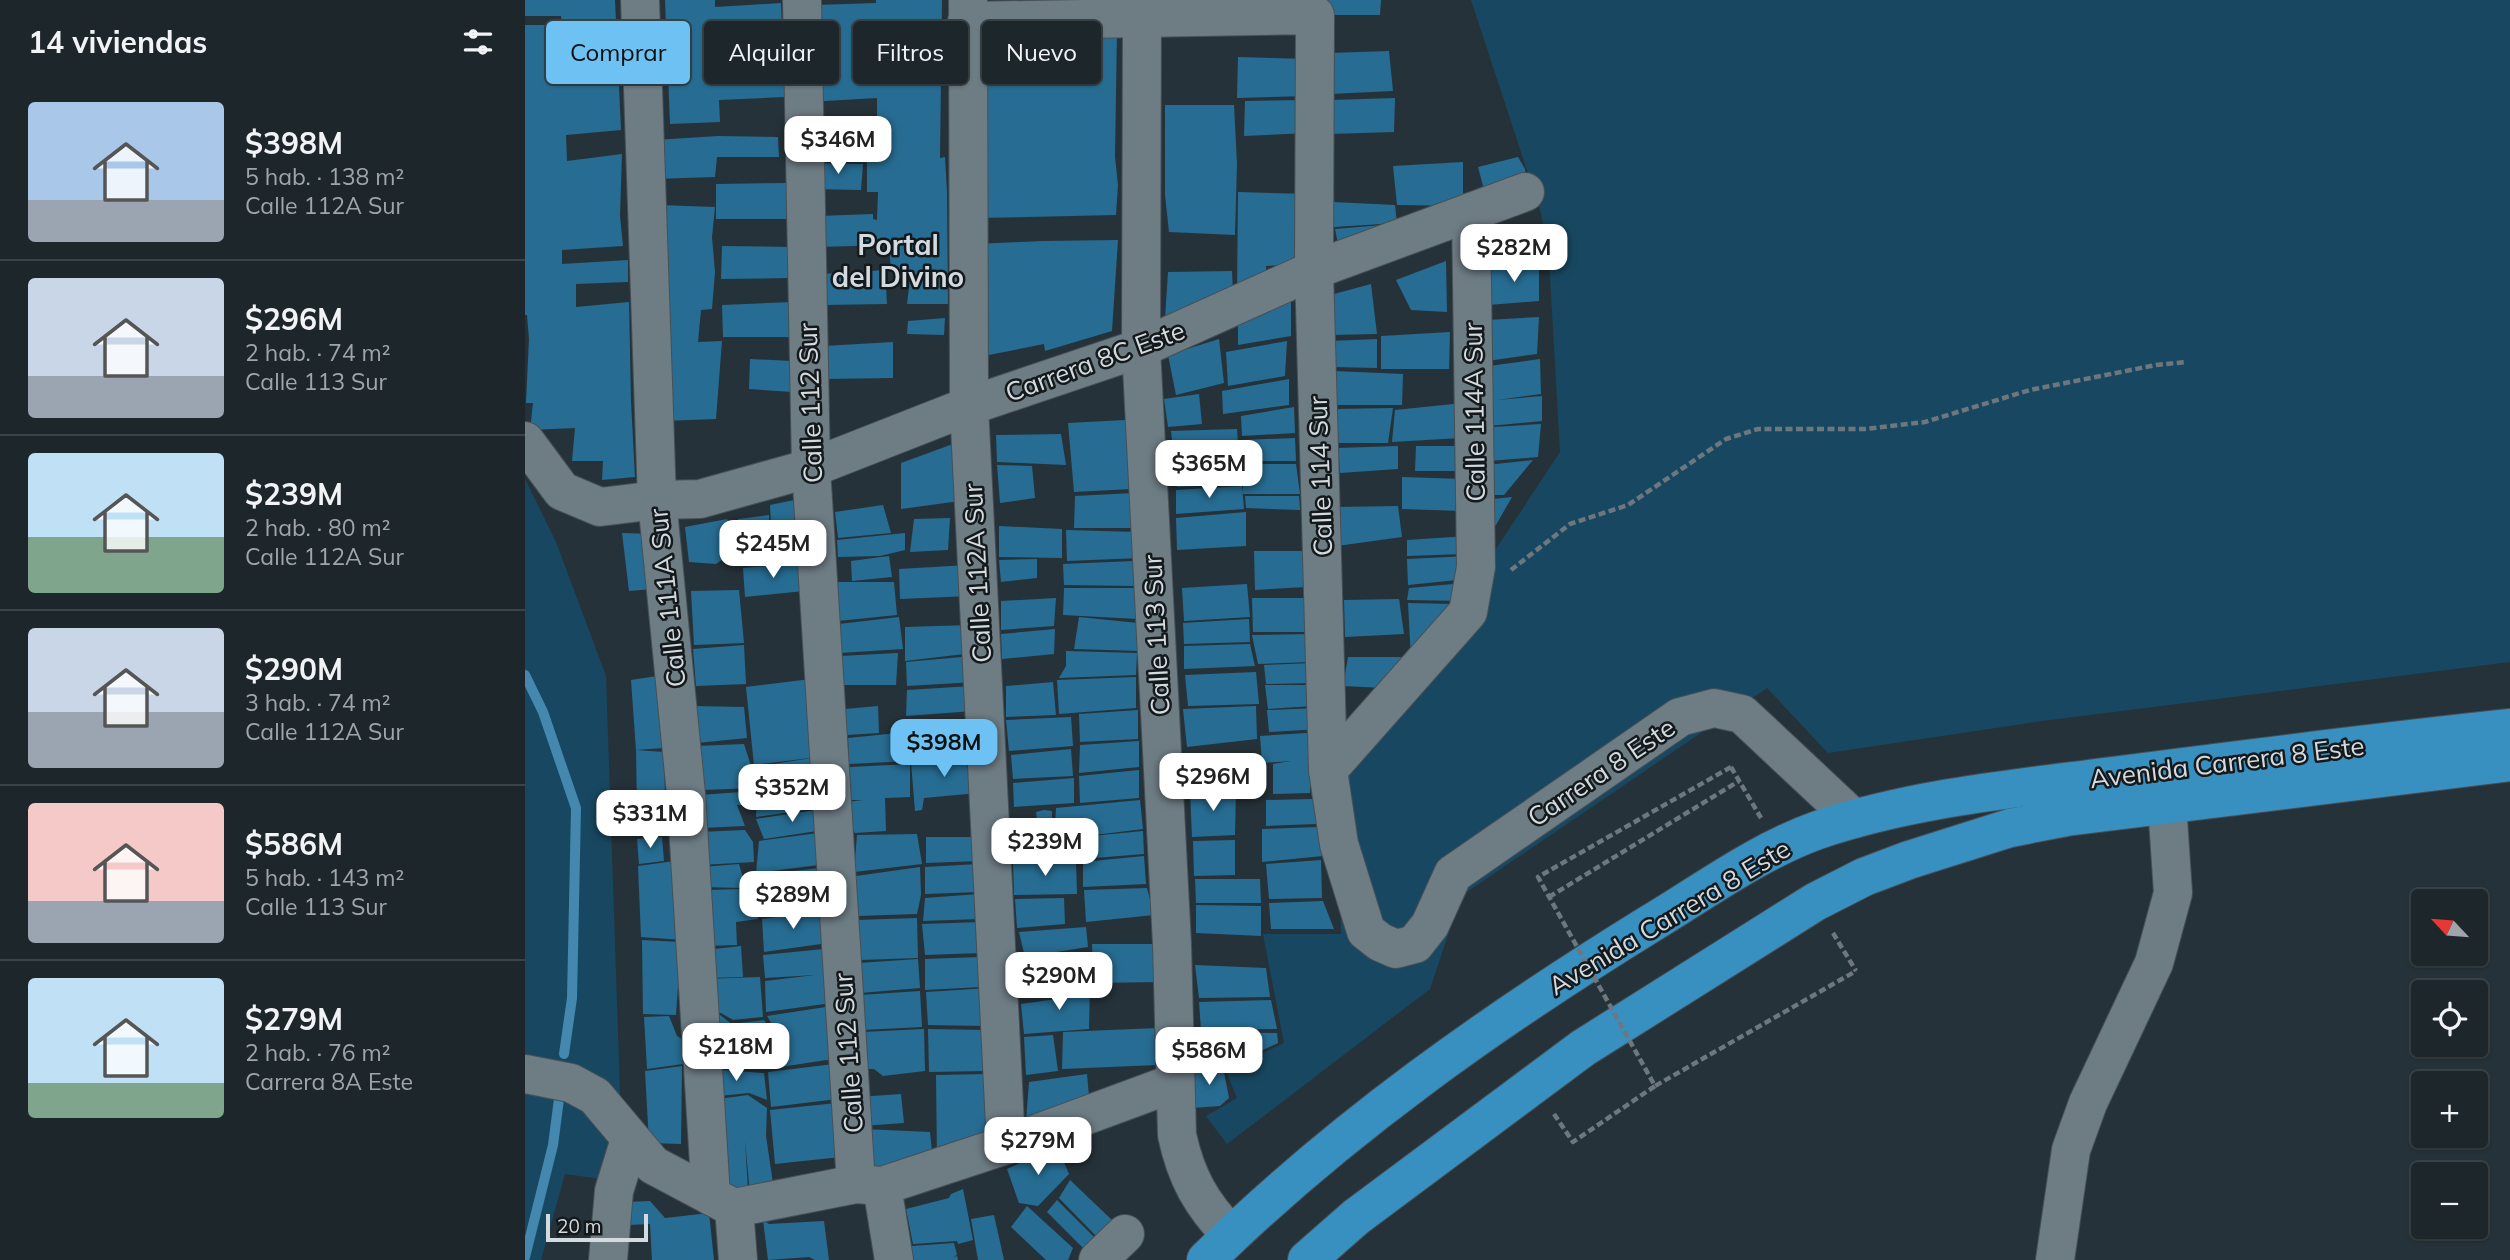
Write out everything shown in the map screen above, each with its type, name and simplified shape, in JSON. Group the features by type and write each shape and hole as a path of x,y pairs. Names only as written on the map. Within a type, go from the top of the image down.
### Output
{"highway":[{"name":"Avenida Carrera 8 Este","path":"1219,1247 1332,1147 1419,1079 1495,1025 1632,935 1779,847 1815,831 1892,809 1981,793 2510,727"},
{"name":"Avenida Carrera 8 Este","path":"1307,1260 1356,1217 1583,1048 1815,902 1864,877 2010,828 2066,817 2510,762"}],"street":[{"name":"Calle 111A Sur","path":"640,0 657,500 687,794 722,1202 738,1260"},
{"name":"Calle 112 Sur","path":"802,0 811,468 869,1185 894,1260"},
{"path":"967,11 1142,19"},
{"name":"Calle 112A Sur","path":"967,11 969,406 1006,1145"},
{"name":"Calle 114 Sur","path":"1142,19 1315,15 1314,270 1328,770 1339,844 1366,931"},
{"name":"Calle 113 Sur","path":"1142,19 1141,348 1172,944 1177,1135 1183,1164 1197,1193 1214,1217 1219,1247"},
{"name":"Carrera 8C Este","path":"525,440 562,491 600,507 657,500 700,499 811,468 969,406 1141,348 1314,270 1525,192"},
{"name":"Calle 114A Sur","path":"1468,612 1476,567 1471,212"},
{"path":"1328,770 1468,612"},
{"name":"Carrera 8 Este","path":"1366,931 1380,942 1396,949 1415,944 1430,925 1453,874 1680,717 1714,708 1742,714 1854,819"},
{"path":"2055,1260 2071,1150 2088,1103 2154,963 2173,893 2167,804"},
{"path":"525,1074 571,1083 595,1096 653,1165 722,1202 869,1185 1006,1145 1174,1083"},
{"path":"608,1260 614,1191 630,1139"}],"path":[{"path":"1468,612 1505,575 1570,524 1628,505 1726,439 1758,429 1865,429 1925,422 2030,390 2156,365 2186,362"},
{"path":"1655,1086 1538,877 1731,767 1779,847"},
{"path":"1549,897 1739,781"},
{"path":"1573,1142 1655,1086 1856,971 1815,902"}],"shaded area":[{"path":"1471,0 2510,0 2510,662 2042,721 1828,753 1767,688 1461,896 1430,989 1227,1144 1206,1116 1237,1098 1226,1071 1284,1043 1263,934 1341,934 1338,779 1416,670 1560,452 1549,259 1541,213"},
{"path":"525,479 556,542 606,676 623,1182 565,1174 541,1260 525,1260"}],"building":[{"path":"525,0 615,0 616,21 562,21 561,16 525,16"},
{"path":"665,0 715,0 715,7 781,3 782,21 704,21 704,84 784,84 785,97 719,100 720,122 670,124 668,84 690,84 690,21 666,21"},
{"path":"876,0 942,0 942,21 853,21 853,84 941,84 940,158 945,157 947,192 948,304 907,304 911,271 891,271 889,245 817,247 818,216 873,214 873,219 877,220 878,192 867,192 867,160 877,160 877,98 808,102 809,84 839,84 839,21 815,21 816,5 876,3"},
{"path":"1320,0 1381,0 1380,15 1320,15"},
{"path":"525,25 546,25 546,84 619,84 621,130 566,135 567,161 622,154 620,216 623,246 562,250 562,264 628,260 628,282 576,284 576,307 629,302 635,477 602,480 603,461 572,461 575,428 530,430 533,403 526,403 529,339 525,315"},
{"path":"1101,29 1117,29 1116,215 979,218 978,30 982,30 982,84 1101,84"},
{"path":"1389,51 1393,91 1329,94 1329,53"},
{"path":"1238,57 1308,59 1308,96 1237,98"},
{"path":"1395,98 1394,132 1330,134 1331,100"},
{"path":"1308,100 1309,133 1244,136 1245,101"},
{"path":"1165,105 1234,105 1237,164 1235,235 1169,232 1165,195"},
{"path":"868,127 867,160 815,162 814,130"},
{"path":"718,136 778,137 779,157 717,157 715,177 654,179 655,140"},
{"path":"1518,157 1525,169 1526,185 1486,197 1478,167"},
{"path":"1463,162 1463,206 1397,205 1393,166"},
{"path":"813,163 863,164 861,190 814,189"},
{"path":"787,183 787,219 716,219 716,184"},
{"path":"1238,192 1308,194 1306,264 1266,266 1267,284 1237,294"},
{"path":"1333,202 1395,205 1397,223 1334,227"},
{"path":"658,205 715,207 712,237 715,272 712,309 701,310 698,342 722,341 716,419 663,421"},
{"path":"1395,224 1341,258 1335,229"},
{"path":"1118,240 1112,331 1045,351 1044,344 979,357 977,244"},
{"path":"722,246 791,247 791,278 721,279"},
{"path":"1446,261 1447,312 1411,310 1396,280"},
{"path":"1539,264 1539,301 1488,305 1489,266"},
{"path":"885,270 887,304 824,305 823,274"},
{"path":"1232,271 1233,295 1165,319 1168,272"},
{"path":"1371,284 1377,334 1331,335 1323,297"},
{"path":"1291,299 1291,336 1238,345 1238,313"},
{"path":"792,302 791,337 723,337 722,305"},
{"path":"1539,317 1537,354 1487,361 1487,320"},
{"path":"945,318 944,335 907,334 908,321"},
{"path":"1450,332 1449,369 1381,369 1381,336"},
{"path":"1219,339 1224,383 1176,395 1168,355"},
{"path":"1377,339 1377,368 1333,367 1329,341"},
{"path":"1287,341 1285,376 1228,386 1226,352"},
{"path":"893,342 893,378 825,379 824,346"},
{"path":"750,359 792,361 792,392 749,389"},
{"path":"1540,359 1541,394 1497,400 1542,396 1542,421 1489,426 1489,366"},
{"path":"1334,371 1403,374 1402,405 1336,405"},
{"path":"1289,379 1289,405 1223,414 1222,391"},
{"path":"1199,394 1202,424 1168,427 1164,399"},
{"path":"1463,403 1460,438 1392,442 1395,410"},
{"path":"1294,407 1295,433 1242,436 1241,416"},
{"path":"1393,408 1388,443 1337,443 1336,409"},
{"path":"1125,420 1131,489 1074,492 1068,423"},
{"path":"1541,424 1538,457 1477,462 1477,428"},
{"path":"1237,429 1239,458 1174,457 1171,431"},
{"path":"1061,434 1066,465 997,462 996,435"},
{"path":"1295,438 1296,461 1242,461 1242,440"},
{"path":"953,444 960,501 901,509 901,463"},
{"path":"1398,446 1398,469 1340,473 1338,448"},
{"path":"1416,446 1461,446 1459,471 1415,471"},
{"path":"1174,460 1235,461 1241,484 1177,487"},
{"path":"1533,460 1504,495 1476,495 1477,466"},
{"path":"1246,464 1296,464 1300,494 1242,494"},
{"path":"997,465 1032,466 1035,498 1000,503"},
{"path":"1402,477 1463,479 1462,511 1402,509"},
{"path":"1242,486 1244,509 1176,514 1176,490"},
{"path":"1134,493 1138,528 1074,528 1075,496"},
{"path":"1245,496 1299,496 1300,510 1246,508"},
{"path":"1512,497 1496,525 1480,527 1483,500"},
{"path":"799,499 802,561 773,563 770,505"},
{"path":"883,505 891,533 838,538 835,512"},
{"path":"1398,506 1402,537 1337,546 1335,507"},
{"path":"1246,512 1246,546 1177,550 1176,518"},
{"path":"769,515 771,561 744,565 738,519"},
{"path":"950,518 948,550 910,552 914,519"},
{"path":"727,519 732,532 736,561 726,557 716,564 689,562 685,527"},
{"path":"999,526 1062,529 1062,558 999,557"},
{"path":"1066,530 1137,532 1140,558 1067,561"},
{"path":"622,533 655,534 665,588 629,591"},
{"path":"905,533 905,550 880,556 838,557 837,540"},
{"path":"1468,536 1464,554 1407,556 1407,540"},
{"path":"1254,551 1308,551 1306,587 1255,590"},
{"path":"889,556 892,577 852,581 851,561"},
{"path":"1469,556 1467,579 1408,585 1407,559"},
{"path":"1037,559 1037,578 1001,582 999,560"},
{"path":"1134,561 1135,586 1064,585 1063,564"},
{"path":"802,563 804,591 745,597 743,568"},
{"path":"968,565 970,596 900,599 899,569"},
{"path":"837,582 894,582 897,615 838,621"},
{"path":"1464,583 1464,601 1407,600 1409,588"},
{"path":"1247,584 1250,617 1184,621 1182,588"},
{"path":"1064,588 1135,588 1138,619 1063,615"},
{"path":"739,590 744,643 694,645 691,591"},
{"path":"1056,598 1054,626 1001,630 1001,601"},
{"path":"1252,598 1313,598 1311,632 1253,632"},
{"path":"1399,599 1404,634 1345,637 1344,600"},
{"path":"1408,603 1454,604 1411,660"},
{"path":"899,617 903,649 840,653 839,624"},
{"path":"1079,617 1138,623 1141,651 1074,649"},
{"path":"1249,619 1250,642 1184,644 1183,623"},
{"path":"971,625 973,653 905,661 905,627"},
{"path":"1055,629 1054,654 1002,659 1001,634"},
{"path":"1311,634 1311,662 1258,664 1252,635"},
{"path":"1250,644 1255,666 1184,669 1184,646"},
{"path":"744,645 746,684 696,686 693,649"},
{"path":"1066,651 1137,653 1136,675 1059,678 1066,666"},
{"path":"898,653 896,685 843,685 840,656"},
{"path":"973,656 975,682 907,686 906,662"},
{"path":"1348,657 1402,657 1384,688 1343,686"},
{"path":"1312,663 1312,683 1266,684 1264,665"},
{"path":"1256,672 1259,704 1188,706 1185,675"},
{"path":"657,676 664,748 636,750 631,680"},
{"path":"1136,677 1136,708 1059,714 1057,680"},
{"path":"819,678 825,781 757,790 754,767 818,757 754,765 746,687"},
{"path":"1053,682 1056,715 1006,717 1006,686"},
{"path":"1265,685 1313,685 1314,706 1268,709"},
{"path":"972,686 973,711 906,716 907,690"},
{"path":"694,706 744,707 747,738 697,743"},
{"path":"878,706 879,733 847,735 845,709"},
{"path":"1256,706 1257,739 1187,747 1183,709"},
{"path":"1319,708 1320,729 1269,732 1267,710"},
{"path":"1138,710 1138,739 1080,742 1079,714"},
{"path":"1071,717 1073,746 1009,751 1006,720"},
{"path":"908,732 909,761 849,764 848,738"},
{"path":"1322,732 1311,760 1310,793 1273,794 1273,764 1291,761 1262,763 1260,736"},
{"path":"1139,741 1139,767 1079,773 1080,745"},
{"path":"744,744 756,788 701,790 697,746"},
{"path":"1071,749 1073,776 1013,779 1011,755"},
{"path":"636,750 664,752 665,801 654,808 637,808"},
{"path":"976,757 978,793 924,798 922,810 915,811 911,762"},
{"path":"910,764 910,797 885,798 886,831 855,833 850,823 847,802 863,800 850,800 850,767"},
{"path":"1139,770 1139,798 1080,803 1079,776"},
{"path":"1074,778 1074,803 1014,807 1013,783"},
{"path":"829,783 818,808 756,817 757,792"},
{"path":"1236,789 1235,835 1192,837 1190,791"},
{"path":"755,791 757,805 737,805 745,826 701,828 700,795"},
{"path":"1313,799 1317,824 1266,826 1266,800"},
{"path":"1140,800 1143,829 1054,840 1056,808"},
{"path":"664,802 661,829 636,832 637,810 654,809"},
{"path":"829,808 817,831 764,839 756,819"},
{"path":"1052,811 1052,830 1038,830 1036,812"},
{"path":"1318,827 1323,856 1262,862 1262,829"},
{"path":"745,830 753,842 754,862 700,865 699,832"},
{"path":"1143,831 1144,854 1082,859 1081,837"},
{"path":"818,833 819,865 756,873 759,841"},
{"path":"917,834 922,864 854,872 857,835"},
{"path":"662,837 664,861 639,864 637,839"},
{"path":"926,837 978,837 979,861 926,863"},
{"path":"1235,840 1235,875 1194,876 1193,841"},
{"path":"1144,856 1146,884 1083,887 1083,862"},
{"path":"682,860 683,940 641,937 638,866"},
{"path":"1321,860 1322,898 1269,899 1266,864"},
{"path":"1076,861 1077,894 1014,895 1013,863"},
{"path":"739,864 743,878 742,888 702,887 701,867"},
{"path":"979,864 979,892 925,894 925,867"},
{"path":"920,867 921,895 917,914 857,916 856,876"},
{"path":"820,868 823,910 761,916 757,875"},
{"path":"1195,879 1260,879 1261,903 1196,903"},
{"path":"1147,888 1154,915 1086,922 1084,890"},
{"path":"743,889 758,897 758,919 736,922 737,945 704,946 708,890"},
{"path":"979,894 980,919 923,921 925,898"},
{"path":"1064,898 1065,924 1017,928 1015,899"},
{"path":"1323,901 1334,929 1271,929 1269,903"},
{"path":"1196,905 1261,906 1261,936 1196,933"},
{"path":"821,911 826,925 821,944 764,952 762,919"},
{"path":"917,918 918,958 859,960 857,920"},
{"path":"981,922 982,953 925,955 922,924"},
{"path":"1086,927 1088,947 1025,957 1019,932"},
{"path":"642,940 681,942 676,1015 643,1014"},
{"path":"1092,944 1160,944 1161,982 1093,983"},
{"path":"741,946 743,977 707,978 705,950"},
{"path":"834,948 832,1003 766,1012 765,981 815,975 765,978 763,955"},
{"path":"1088,952 1088,979 1022,987 1024,960"},
{"path":"980,957 981,987 925,990 925,959"},
{"path":"918,959 920,988 860,993 858,963"},
{"path":"1195,965 1266,968 1270,997 1199,998"},
{"path":"760,977 763,1017 733,1020 721,1013 706,1014 703,979"},
{"path":"1090,983 1089,1029 1024,1034 1021,1004 1064,998 1063,986"},
{"path":"989,988 985,1026 928,1025 926,992"},
{"path":"920,991 922,1027 862,1030 860,995"},
{"path":"1271,1000 1277,1029 1201,1030 1199,1002"},
{"path":"832,1006 842,1062 826,1060 768,1069 742,1066 743,1053 769,1052 777,1033 767,1016"},
{"path":"720,1015 732,1024 764,1020 774,1033 770,1046 728,1050 727,1041 710,1042 706,1017"},
{"path":"669,1016 677,1036 684,1040 683,1064 647,1069 644,1017"},
{"path":"1157,1028 1157,1065 1062,1069 1063,1032"},
{"path":"924,1029 925,1071 883,1076 874,1069 865,1069 863,1032"},
{"path":"928,1029 986,1030 986,1071 929,1072"},
{"path":"1197,1032 1277,1033 1278,1043 1244,1059 1199,1059"},
{"path":"1053,1035 1058,1071 1026,1075 1024,1037"},
{"path":"724,1043 726,1052 739,1051 737,1068 709,1067 709,1045"},
{"path":"842,1063 846,1098 771,1107 768,1072"},
{"path":"1195,1064 1223,1067 1229,1098 1220,1106 1192,1108"},
{"path":"682,1066 681,1144 649,1143 645,1071"},
{"path":"707,1069 764,1073 767,1100 749,1093 709,1097"},
{"path":"988,1074 988,1143 937,1159 936,1075"},
{"path":"1087,1074 1089,1097 1026,1121 1029,1082"},
{"path":"901,1094 904,1123 862,1126 858,1097"},
{"path":"748,1095 767,1108 766,1136 774,1190 750,1194 745,1140 748,1190 727,1193 710,1100"},
{"path":"846,1102 850,1156 775,1164 770,1110"},
{"path":"863,1129 930,1132 933,1161 868,1167"},
{"path":"1057,1146 1069,1174 1038,1206 1019,1203 1007,1169"},
{"path":"1070,1180 1112,1220 1098,1238 1059,1198"},
{"path":"963,1189 973,1240 958,1244 957,1241 913,1244 906,1209 949,1198 951,1194"},
{"path":"1057,1200 1095,1238 1086,1251 1047,1212"},
{"path":"650,1201 665,1218 709,1213 714,1260 652,1260 650,1224 628,1225 627,1202"},
{"path":"1027,1206 1073,1248 1068,1260 1046,1260 1011,1227"},
{"path":"994,1215 1004,1260 978,1260 971,1219"},
{"path":"763,1220 769,1224 824,1221 829,1260 809,1257 768,1260"},
{"path":"954,1243 957,1255 953,1257 957,1256 958,1260 914,1260 911,1246"}],"waterway":[{"path":"525,675 543,712 576,808 572,998 564,1054"},
{"path":"525,1257 553,1145 559,1099"}],"district":[{"name":"Portal del Divino","path":"898,260"}]}
